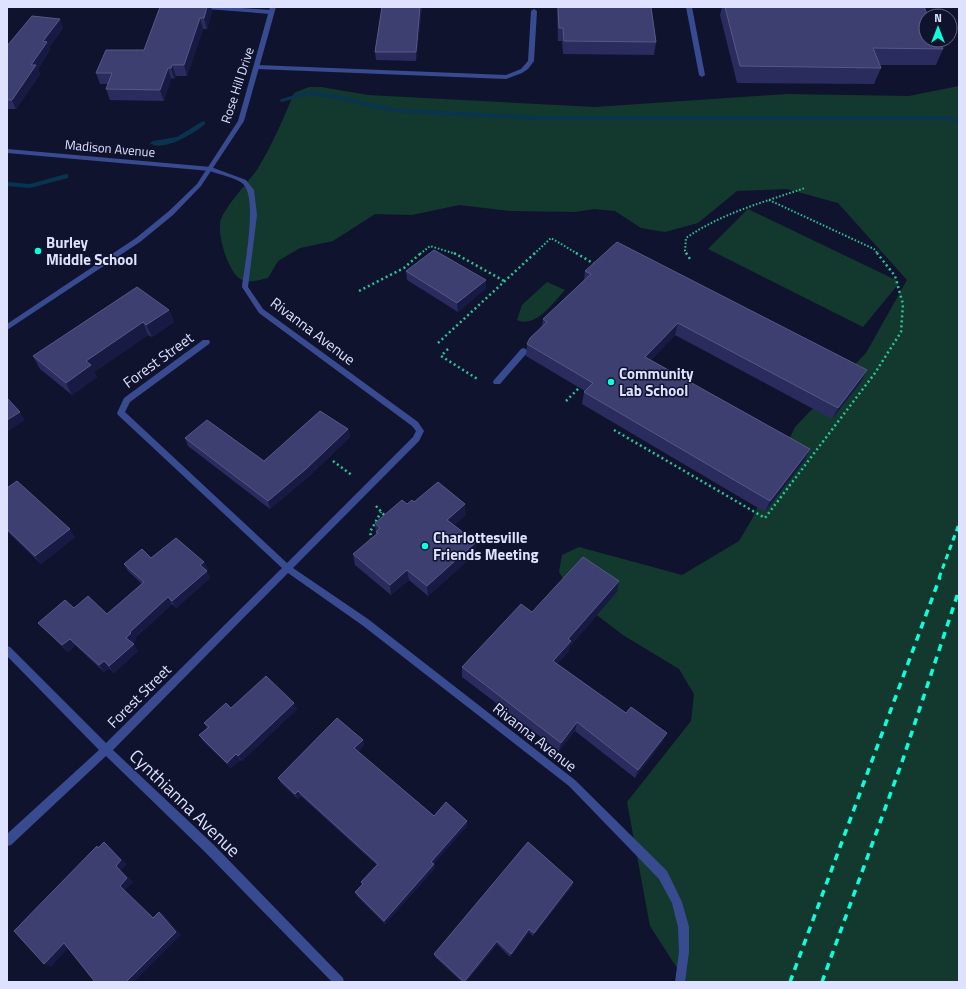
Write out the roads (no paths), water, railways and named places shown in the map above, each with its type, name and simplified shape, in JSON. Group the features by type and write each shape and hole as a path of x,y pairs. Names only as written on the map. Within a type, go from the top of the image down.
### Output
{"street":[{"path":"207,7 272,9"},
{"path":"689,7 702,75"},
{"name":"Rose Hill Drive","path":"7,328 138,240 171,213 199,186 241,121 272,9"},
{"path":"257,67 506,77 517,74 527,68 531,61 534,11"},
{"name":"Madison Avenue","path":"7,151 211,169"},
{"name":"Rivanna Avenue","path":"211,169 244,181 251,190 254,215 245,287 261,311 415,424 420,431 416,439"},
{"name":"Forest Street","path":"206,342 127,400 121,413 287,568"},
{"path":"496,382 524,351"},
{"name":"Forest Street","path":"7,841 106,750 416,439"},
{"name":"Rivanna Avenue","path":"287,568 365,622 572,783 663,875 673,892 683,922 686,947 680,982"},
{"name":"Cynthianna Avenue","path":"7,650 106,750 210,849 339,982"}],"waterway":[{"path":"282,100 306,93 327,95 393,110 533,118 948,118 959,121"},
{"path":"153,143 167,142 186,136 203,123"},
{"path":"7,184 30,186 66,176"}],"railway":[{"path":"939,578 959,524"},
{"path":"790,982 940,577"},
{"path":"822,982 902,762 959,590"}],"place":[{"name":"Burley Middle School","path":"38,251"},
{"name":"Community Lab School","path":"611,382"},
{"name":"Charlottesville Friends Meeting","path":"425,546"}]}
